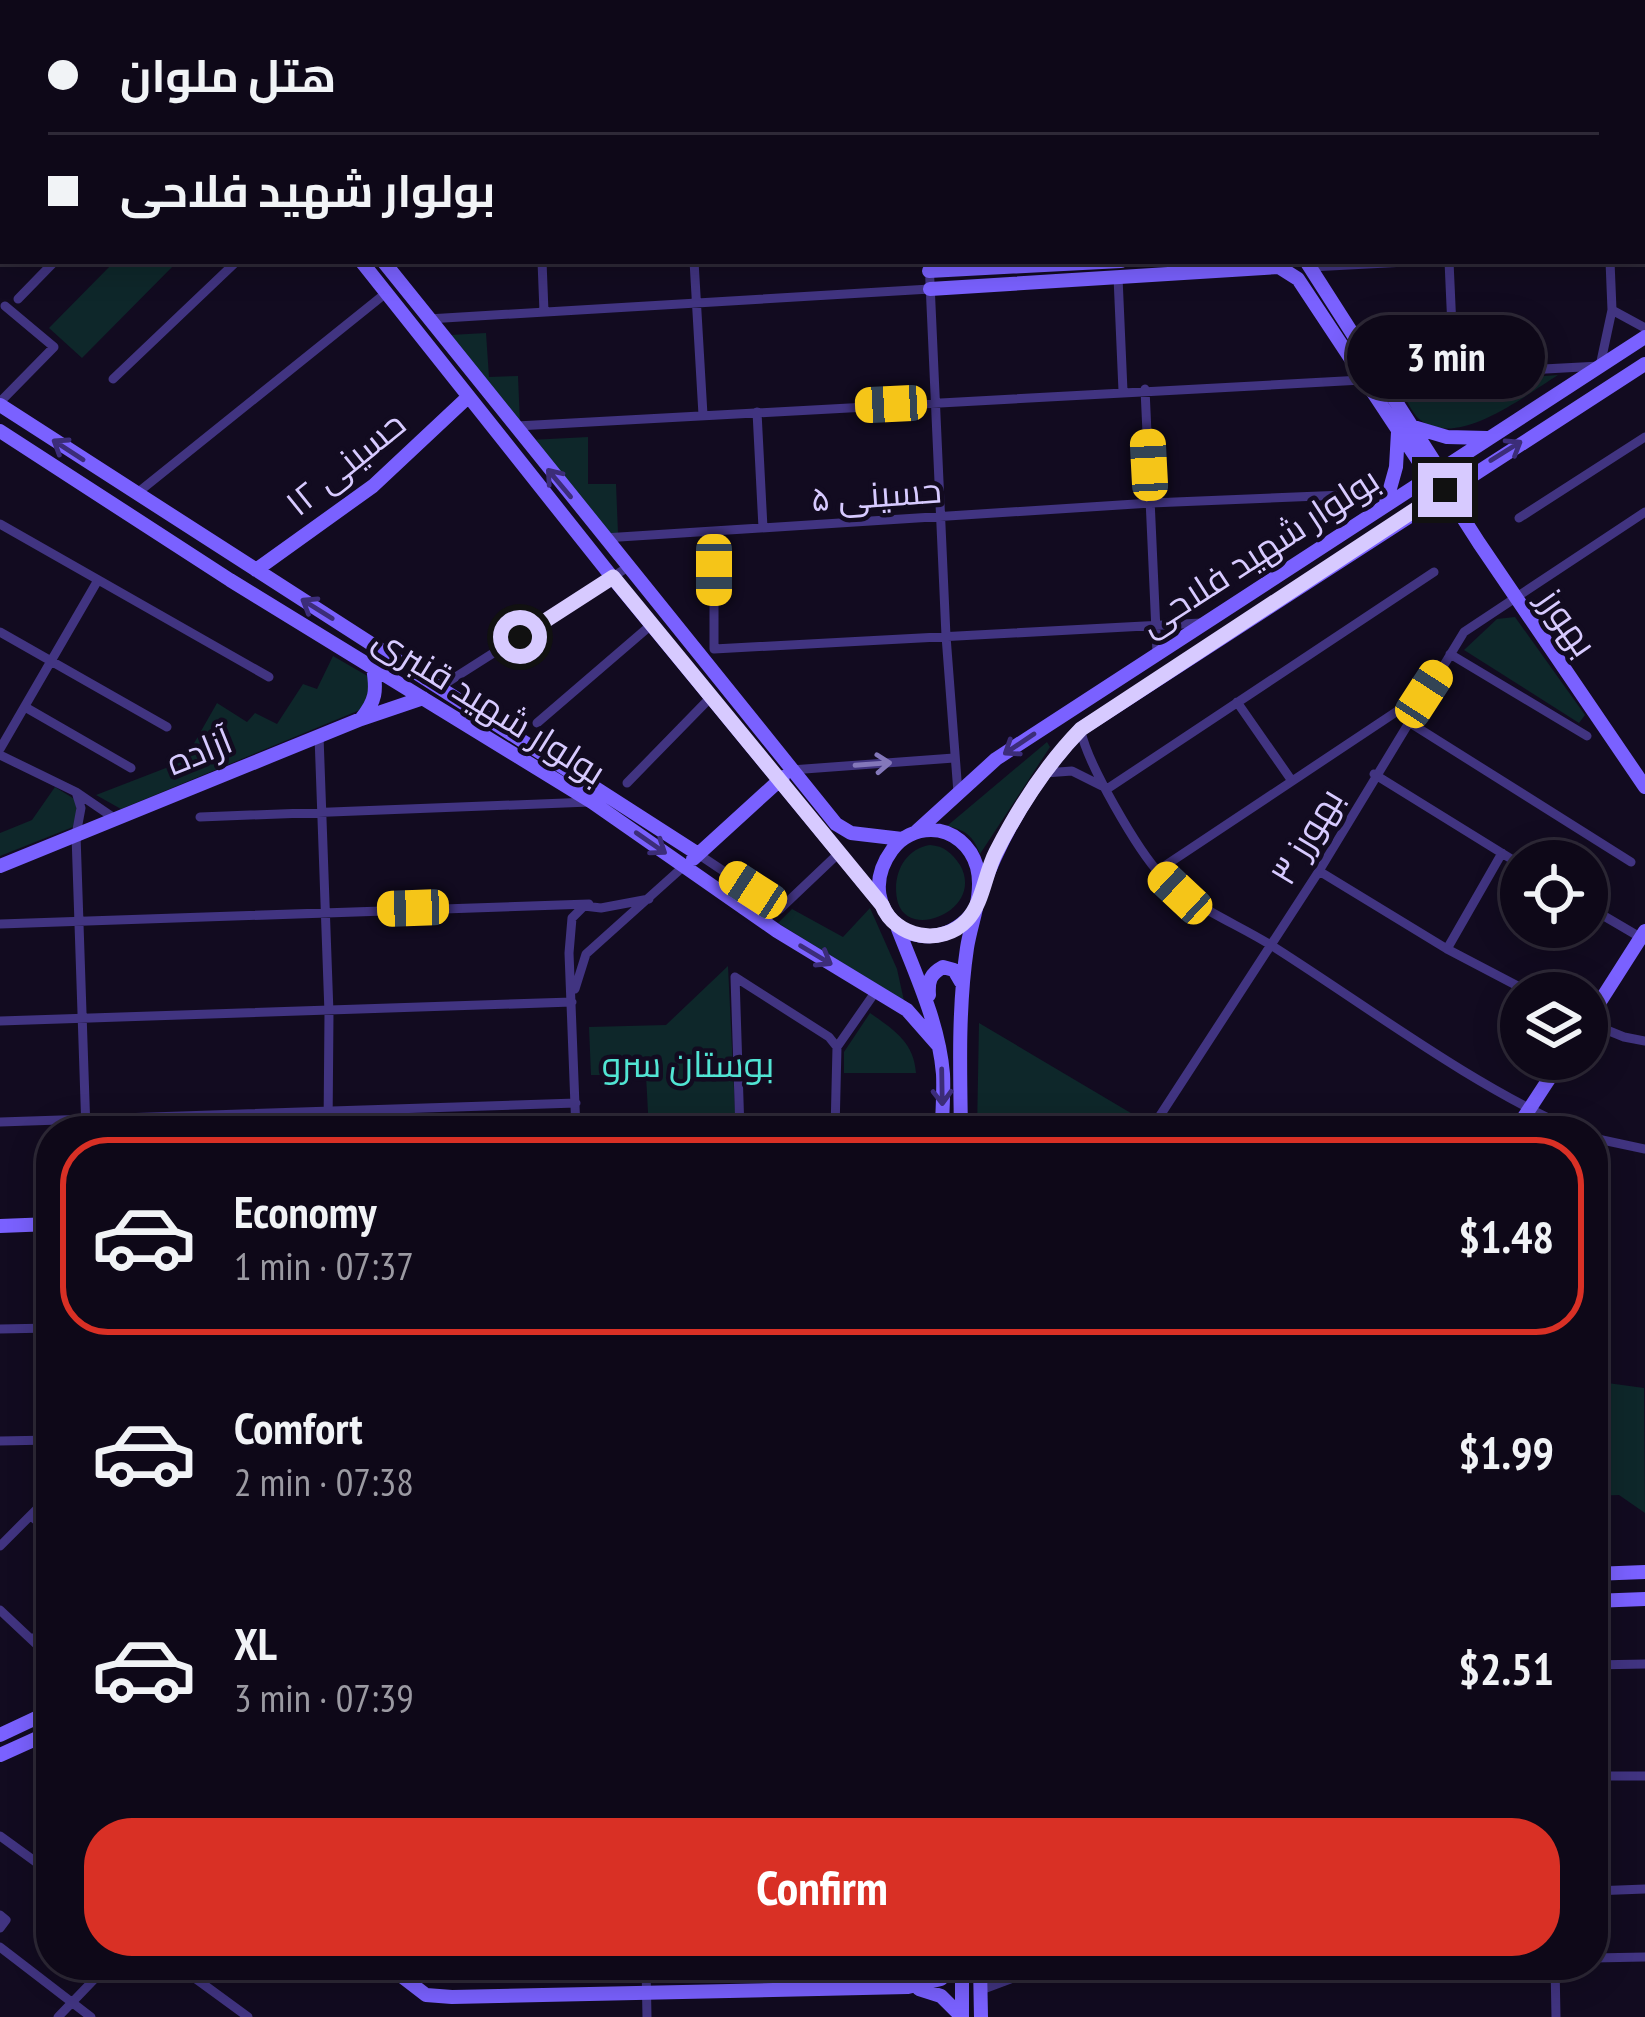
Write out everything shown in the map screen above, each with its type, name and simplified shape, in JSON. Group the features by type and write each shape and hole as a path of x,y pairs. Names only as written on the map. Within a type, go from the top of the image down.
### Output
{"main road":[{"path":"363,264 711,697 836,824 851,833 902,839"},
{"path":"384,264 628,567 898,929 937,1044 943,1072 942,1116"},
{"path":"929,266 1006,264"},
{"path":"930,289 1286,264 1362,380 1404,429 1487,438"},
{"path":"1308,264 1379,378 1404,429 1386,503"},
{"name":"بولوار شهید فلاحی","path":"917,831 996,759 1600,366 1645,332"},
{"name":"بولوار شهید فلاحی","path":"977,903 994,854 1042,773 1081,729 1645,364"},
{"name":"حسینی ۱۲","path":"256,571 373,486 469,397"},
{"name":"بولوار شهید قنبری","path":"0,403 698,854"},
{"name":"بهورز","path":"1404,429 1645,787"},
{"name":"بولوار شهید قنبری","path":"0,431 592,802 762,921 907,1010 937,1044"},
{"path":"125,513 136,494"},
{"path":"361,719 374,704 373,668"},
{"name":"آزاده","path":"0,866 423,698"},
{"path":"684,866 785,775"},
{"path":"882,905 884,867 902,839 917,831 944,831 961,840 978,870 963,993 961,1116"},
{"path":"898,929 909,934 939,934 957,929 977,903"},
{"path":"1608,990 1643,936"},
{"path":"929,1012 928,982 933,972 943,967 954,970 963,993"},
{"path":"1524,1116 1548,1080"},
{"path":"0,1226 36,1225"},
{"path":"1608,1573 1645,1572"},
{"path":"1608,1600 1645,1599"},
{"path":"0,1735 36,1719"},
{"path":"0,1755 36,1739"},
{"path":"407,1980 426,1995 908,1987 937,1980"},
{"path":"960,1980 962,2017"},
{"path":"980,1980 981,2017"},
{"path":"908,1987 941,1996 962,2017"}],"street":[{"path":"18,299 52,264"},
{"path":"112,379 234,264"},
{"path":"542,264 544,312"},
{"path":"694,264 704,415"},
{"path":"1449,264 1454,374"},
{"path":"1379,378 1600,366 1612,310 1610,264"},
{"path":"929,266 958,793"},
{"path":"1118,278 1123,391"},
{"path":"428,319 930,289"},
{"path":"136,494 386,293"},
{"path":"0,403 54,347 4,306"},
{"path":"1612,310 1645,332"},
{"path":"512,426 1362,380"},
{"path":"1144,389 1157,653"},
{"path":"757,412 764,528"},
{"path":"1519,518 1645,437"},
{"name":"حسینی ۵","path":"604,538 1151,502 1369,494"},
{"name":"بهورز ۳","path":"1161,1116 1319,871 1464,632 1645,512"},
{"path":"0,524 269,677"},
{"path":"714,531 714,649 1206,623"},
{"path":"440,687 628,567"},
{"path":"1107,789 1434,572"},
{"path":"98,580 0,752 114,818"},
{"path":"537,723 651,625"},
{"path":"0,632 166,727"},
{"path":"1450,654 1587,736"},
{"path":"1157,871 1424,694"},
{"path":"627,783 711,697"},
{"path":"1238,702 1292,781"},
{"path":"25,707 130,767"},
{"path":"1407,721 1631,862"},
{"path":"1081,729 1084,749 1107,789 1157,871 1180,893 1270,944 1542,1116"},
{"path":"319,736 328,1116"},
{"path":"785,775 954,758"},
{"path":"1042,773 1072,771 1107,789"},
{"path":"1375,774 1500,852"},
{"path":"76,792 81,808 76,835 85,1116"},
{"path":"200,817 592,802"},
{"name":"بولوار شهید قنبری","path":"698,854 780,909 839,854"},
{"path":"1447,949 1500,856"},
{"path":"572,1002 580,965 603,937 684,866"},
{"path":"1319,871 1500,977"},
{"path":"576,1116 572,920 579,908 649,899"},
{"path":"0,924 546,904 595,906 609,924 603,937 590,942 579,938 572,920 546,904"},
{"path":"1608,917 1643,936"},
{"path":"740,1116 735,977 829,1037 836,1047"},
{"path":"835,1116 836,1047 877,991"},
{"path":"0,1021 572,1002"},
{"path":"1608,1031 1645,1041"},
{"path":"241,1116 576,1103"},
{"path":"0,1122 36,1123"},
{"path":"1608,1141 1645,1149"},
{"path":"0,1329 36,1328"},
{"path":"0,1441 36,1440"},
{"path":"0,1546 36,1512"},
{"path":"32,1517 36,1520"},
{"path":"0,1610 36,1642"},
{"path":"1608,1665 1645,1664"},
{"path":"1608,1776 1645,1776"},
{"path":"0,1836 36,1862"},
{"path":"1608,1891 1645,1888"},
{"path":"0,1916 6,1920 0,1928"},
{"path":"0,1946 36,1974"},
{"path":"1608,1958 1645,1957"},
{"path":"44,1980 91,2017"},
{"path":"58,2017 93,1980"},
{"path":"197,1980 248,2017"},
{"path":"646,1980 647,2017"},
{"path":"980,1990 1002,1980"},
{"path":"1555,1980 1556,2017"}],"green space":[{"path":"112,264 175,264 82,358 49,328"},
{"path":"486,333 489,377 518,376 520,424 450,335"},
{"path":"1558,375 1491,416 1452,428 1434,427 1419,419 1399,387"},
{"path":"588,437 588,484 616,484 618,533 607,533 530,440"},
{"path":"1515,617 1585,715 1579,723 1464,650 1497,619"},
{"path":"333,656 371,678 367,707 121,809 96,795 184,761 217,703 247,722 255,713 277,724 303,684 317,689"},
{"path":"1047,742 1050,747 980,854 968,835 947,826"},
{"path":"55,787 76,800 73,827 0,856 0,833 32,820"},
{"path":"930,845 947,851 960,865 963,895 943,915 916,919 898,903 898,875 913,852"},
{"path":"870,908 897,969 904,1001 778,923 792,909 843,937"},
{"name":"بوستان سرو","path":"728,966 735,1116 648,1116 646,1075 591,1075 589,1027 666,1025"},
{"path":"870,1013 907,1045 916,1073 844,1073 844,1052"},
{"path":"979,1023 1136,1116 977,1116"},
{"path":"1608,1383 1644,1388 1645,1513 1619,1495 1608,1495"}],"route":[{"path":"520,637 613,577 882,905 893,925 909,934 939,934 957,929 975,910 994,854 1042,773 1081,729 1445,490"}]}
